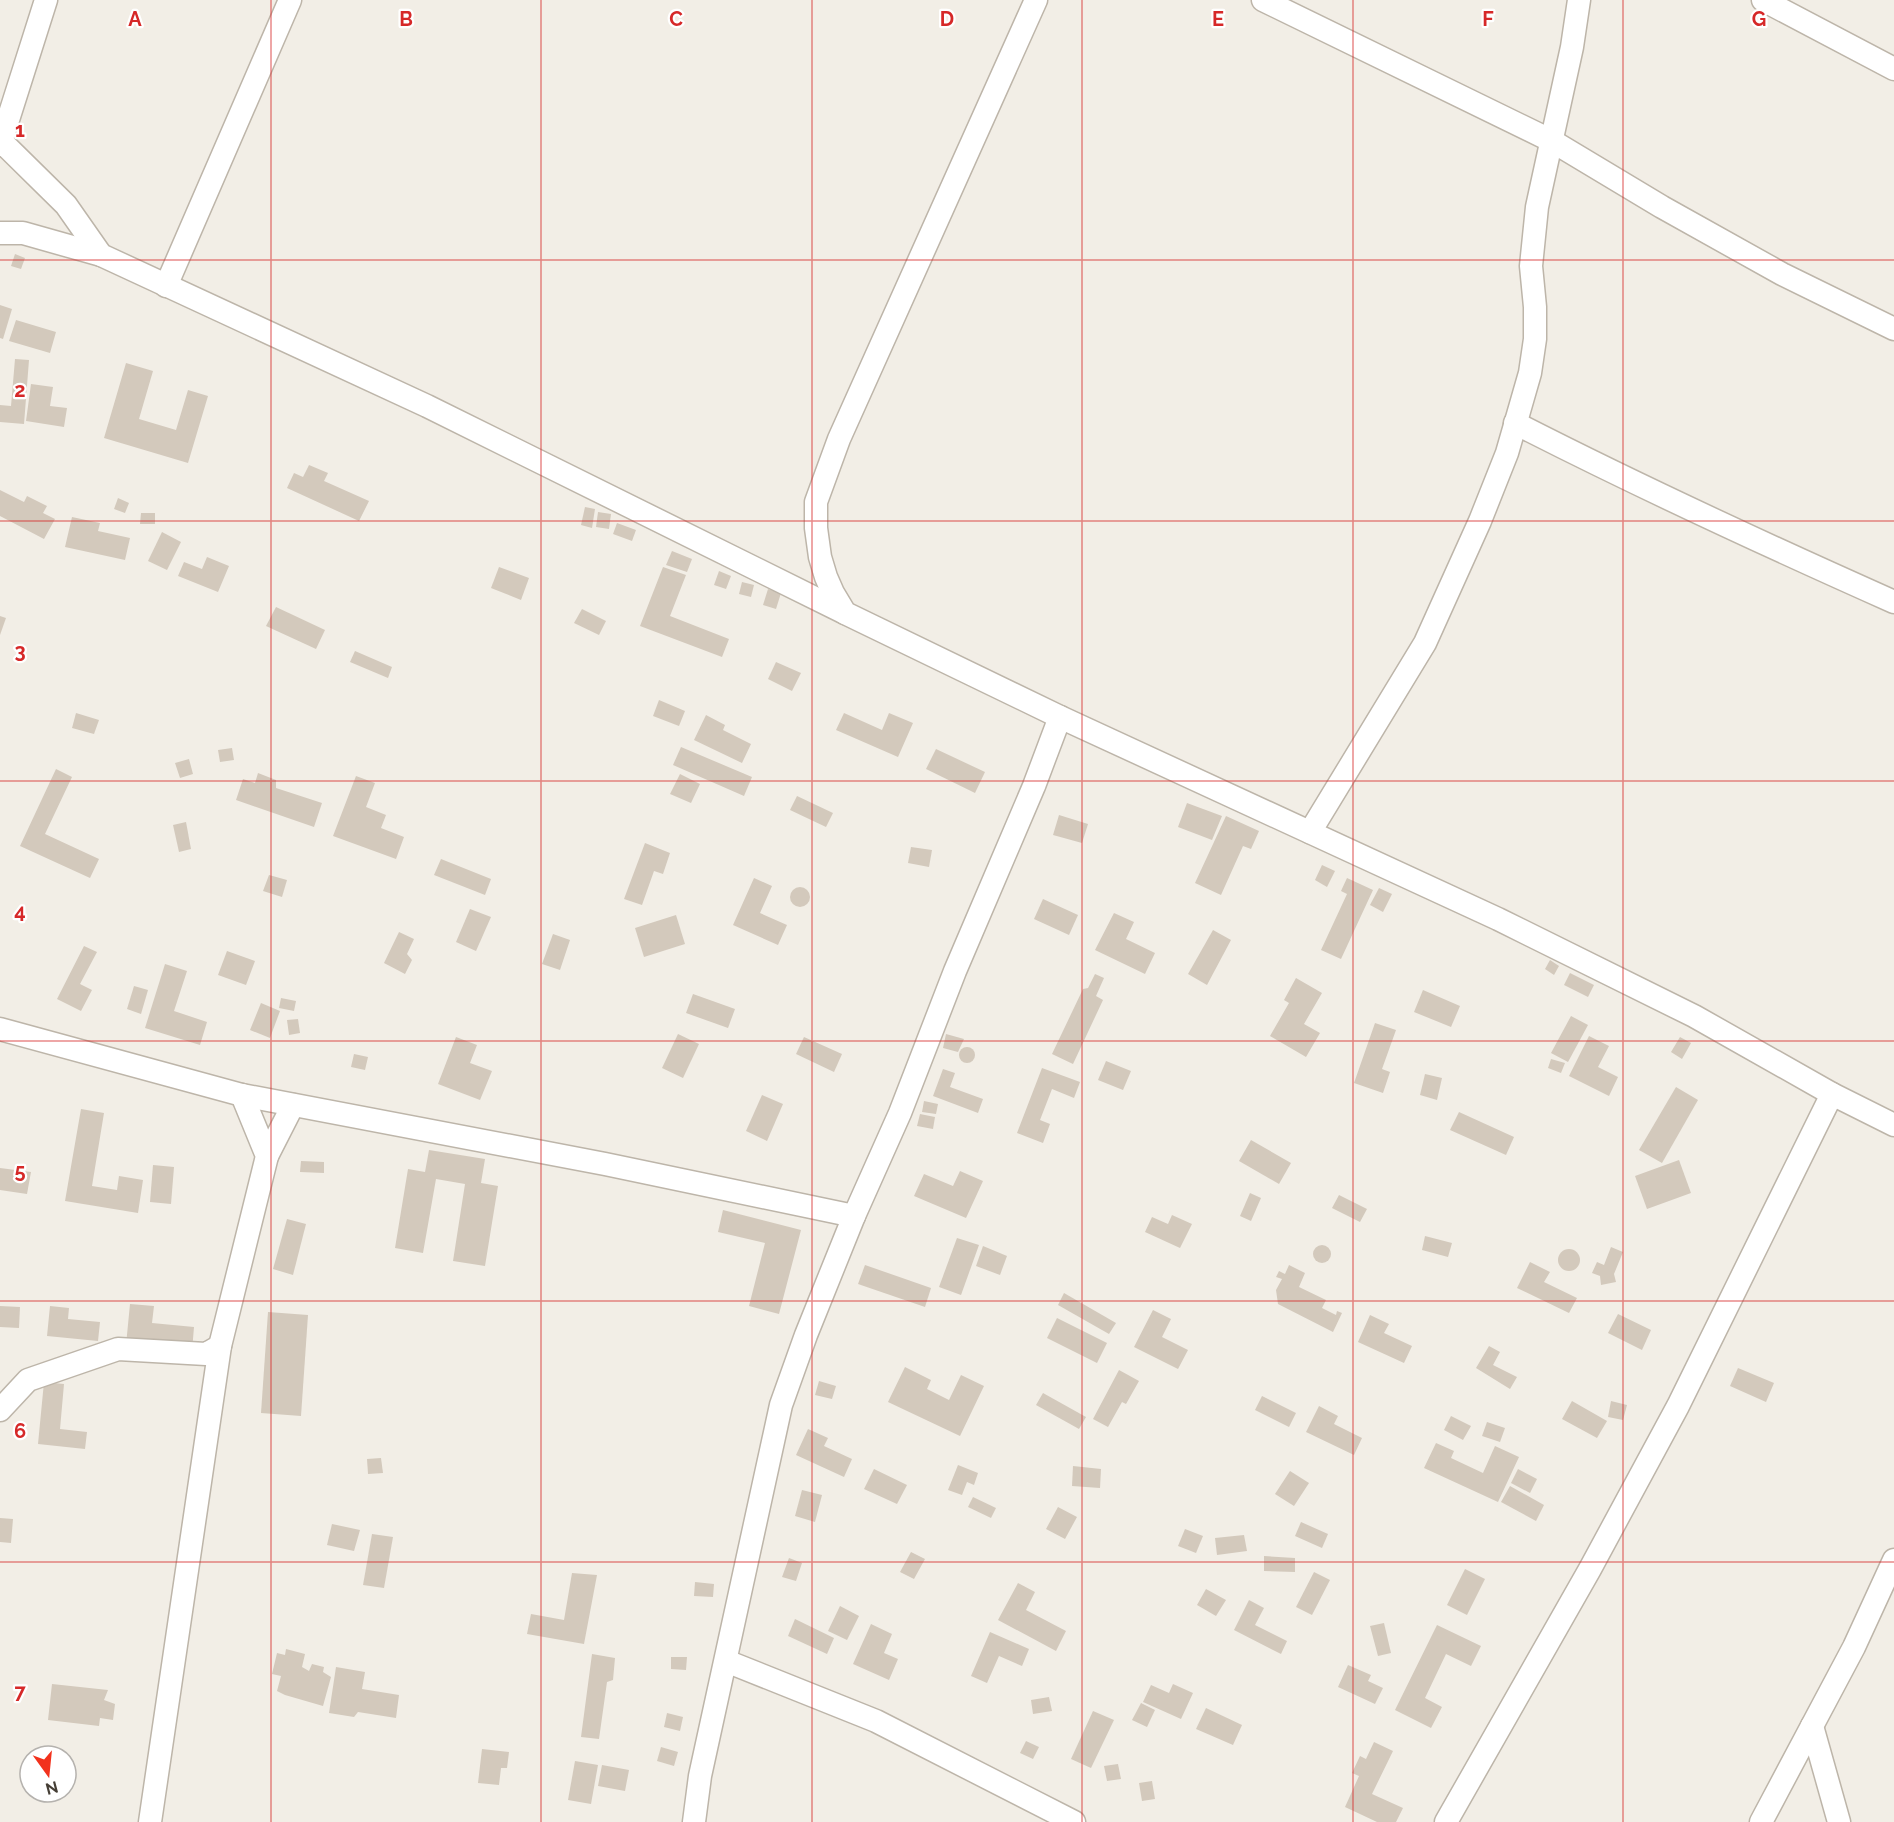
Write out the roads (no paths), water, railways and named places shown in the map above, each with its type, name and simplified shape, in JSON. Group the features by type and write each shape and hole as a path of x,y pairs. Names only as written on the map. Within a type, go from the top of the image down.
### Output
{"street":[{"path":"46,0 1,142 66,205 101,255"},
{"path":"166,286 290,0"},
{"path":"845,613 833,593 820,557 816,528 816,502 843,429 1036,0"},
{"path":"1263,0 1552,141 1662,207 1782,274 1894,329"},
{"path":"1310,832 1425,643 1480,521 1507,453 1530,373 1535,307 1531,266 1537,207 1572,47 1579,0"},
{"path":"1763,0 1894,69"},
{"path":"0,233 23,233 101,255 427,406 1060,717 1498,919 1694,1016 1832,1094 1894,1125"},
{"path":"1515,423 1600,467 1894,602"},
{"path":"694,1822 700,1776 781,1406 806,1335 854,1216 900,1113 955,971 1034,786 1060,717"},
{"path":"0,1029 242,1095 616,1166 854,1216"},
{"path":"1446,1822 1590,1569 1672,1416 1832,1094"},
{"path":"242,1095 267,1156"},
{"path":"150,1822 220,1346 267,1156 293,1105"},
{"path":"0,1410 28,1380 118,1348 206,1354 220,1346"},
{"path":"1761,1822 1854,1647 1894,1560"},
{"path":"726,1661 876,1721 1074,1822"},
{"path":"1812,1726 1839,1822"}]}
